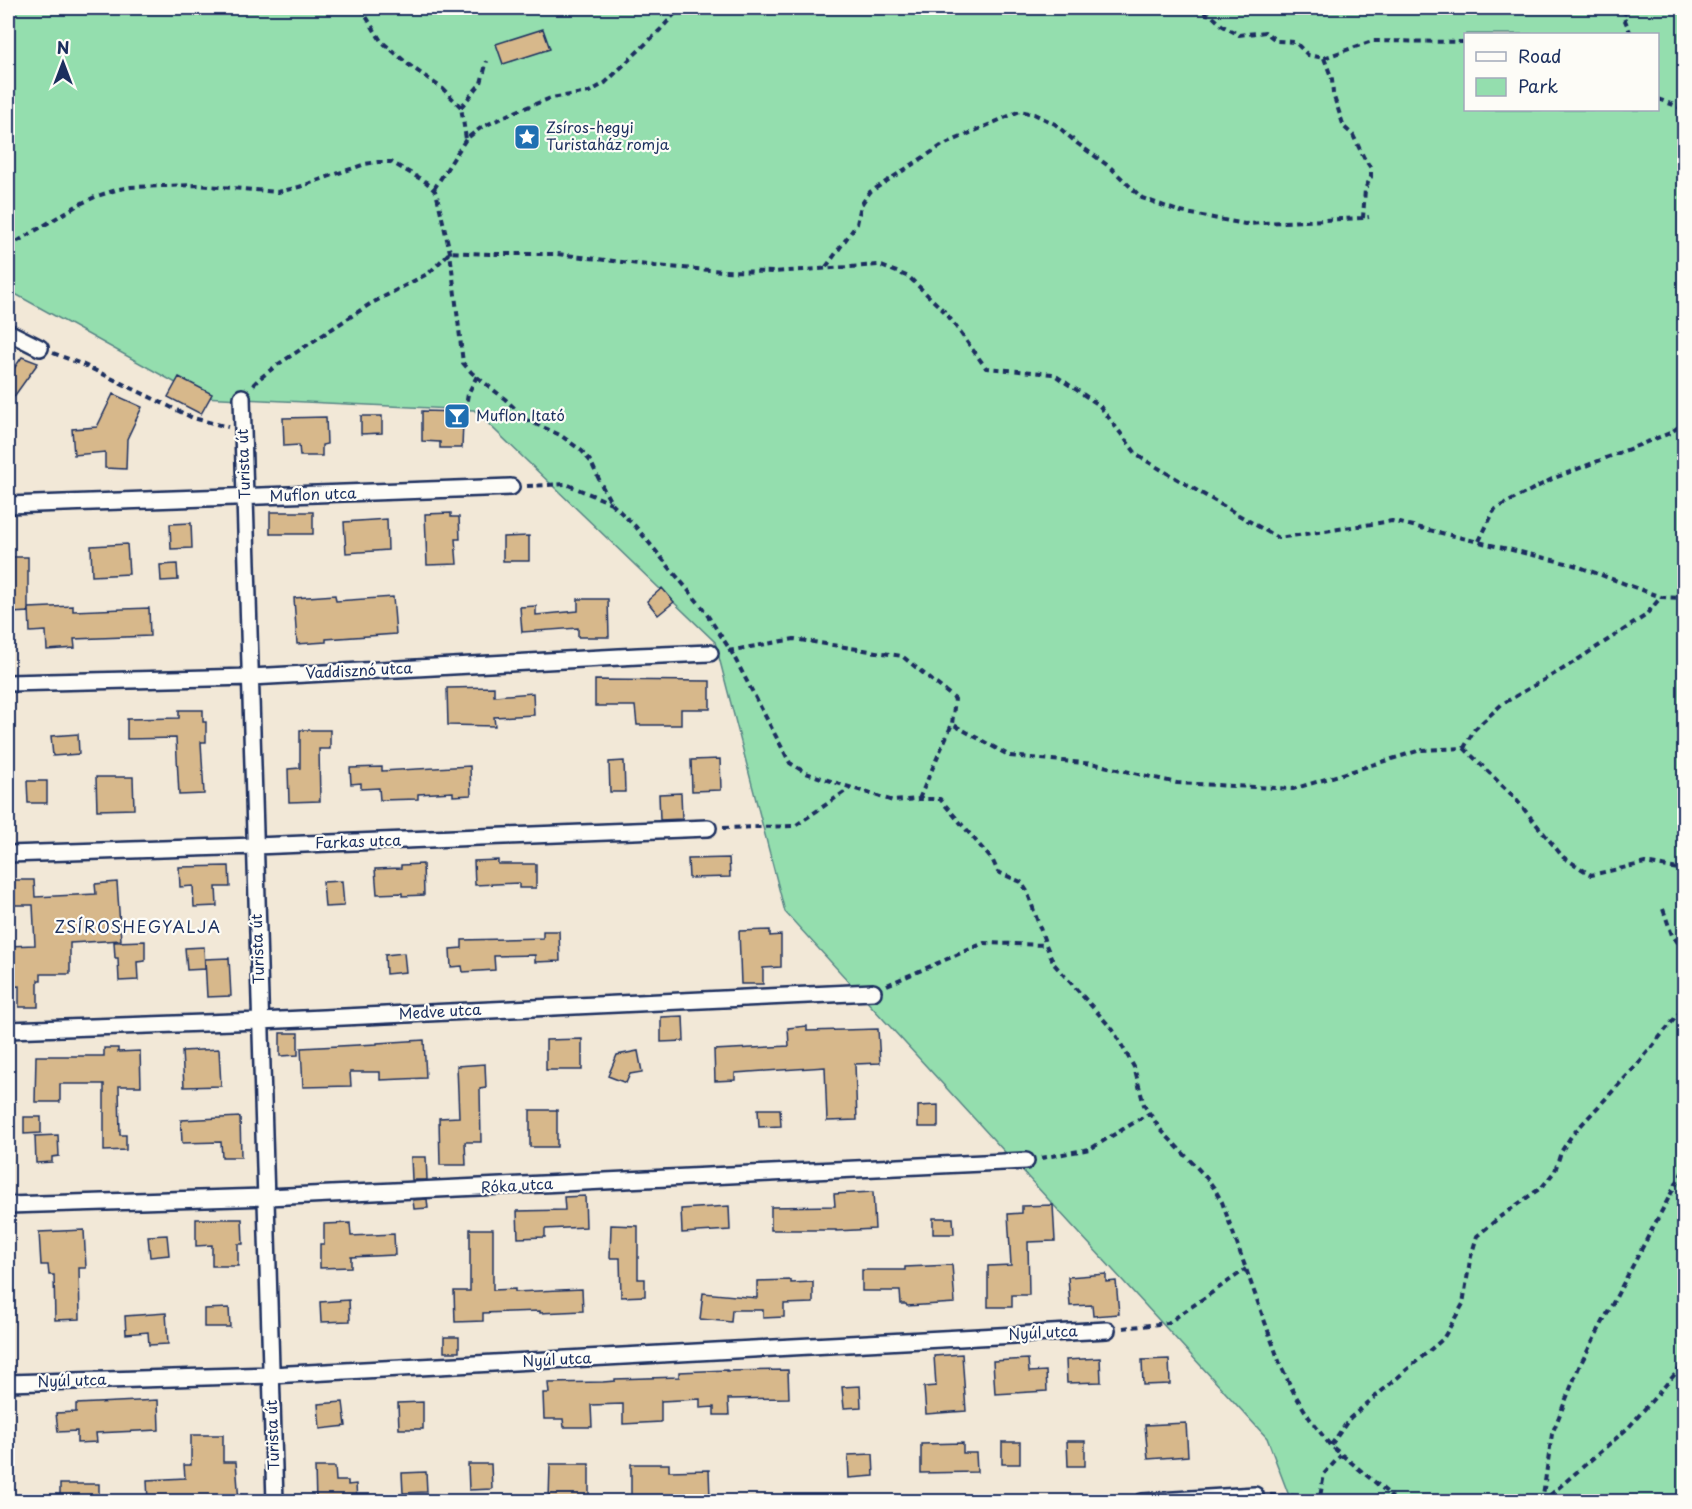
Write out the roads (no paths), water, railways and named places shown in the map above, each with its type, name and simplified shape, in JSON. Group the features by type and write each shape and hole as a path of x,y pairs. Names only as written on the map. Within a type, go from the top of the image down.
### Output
{"street":[{"path":"8,332 40,348"},
{"name":"Turista út","path":"242,397 275,1502"},
{"name":"Muflon utca","path":"8,505 511,487"},
{"name":"Vaddisznó utca","path":"8,683 251,677 710,654"},
{"name":"Farkas utca","path":"8,854 708,828"},
{"name":"Medve utca","path":"8,1030 260,1021 873,992"},
{"name":"Róka utca","path":"8,1205 267,1197 1026,1161"},
{"name":"Nyúl utca","path":"8,1383 271,1375 1107,1330"},
{"path":"1142,1502 1255,1495"}],"place":[{"name":"Zsíros-hegyi Turistaház romja","path":"527,137"},
{"name":"Muflon Itató","path":"457,416"}],"district":[{"name":"ZSÍROSHEGYALJA","path":"138,927"}]}
